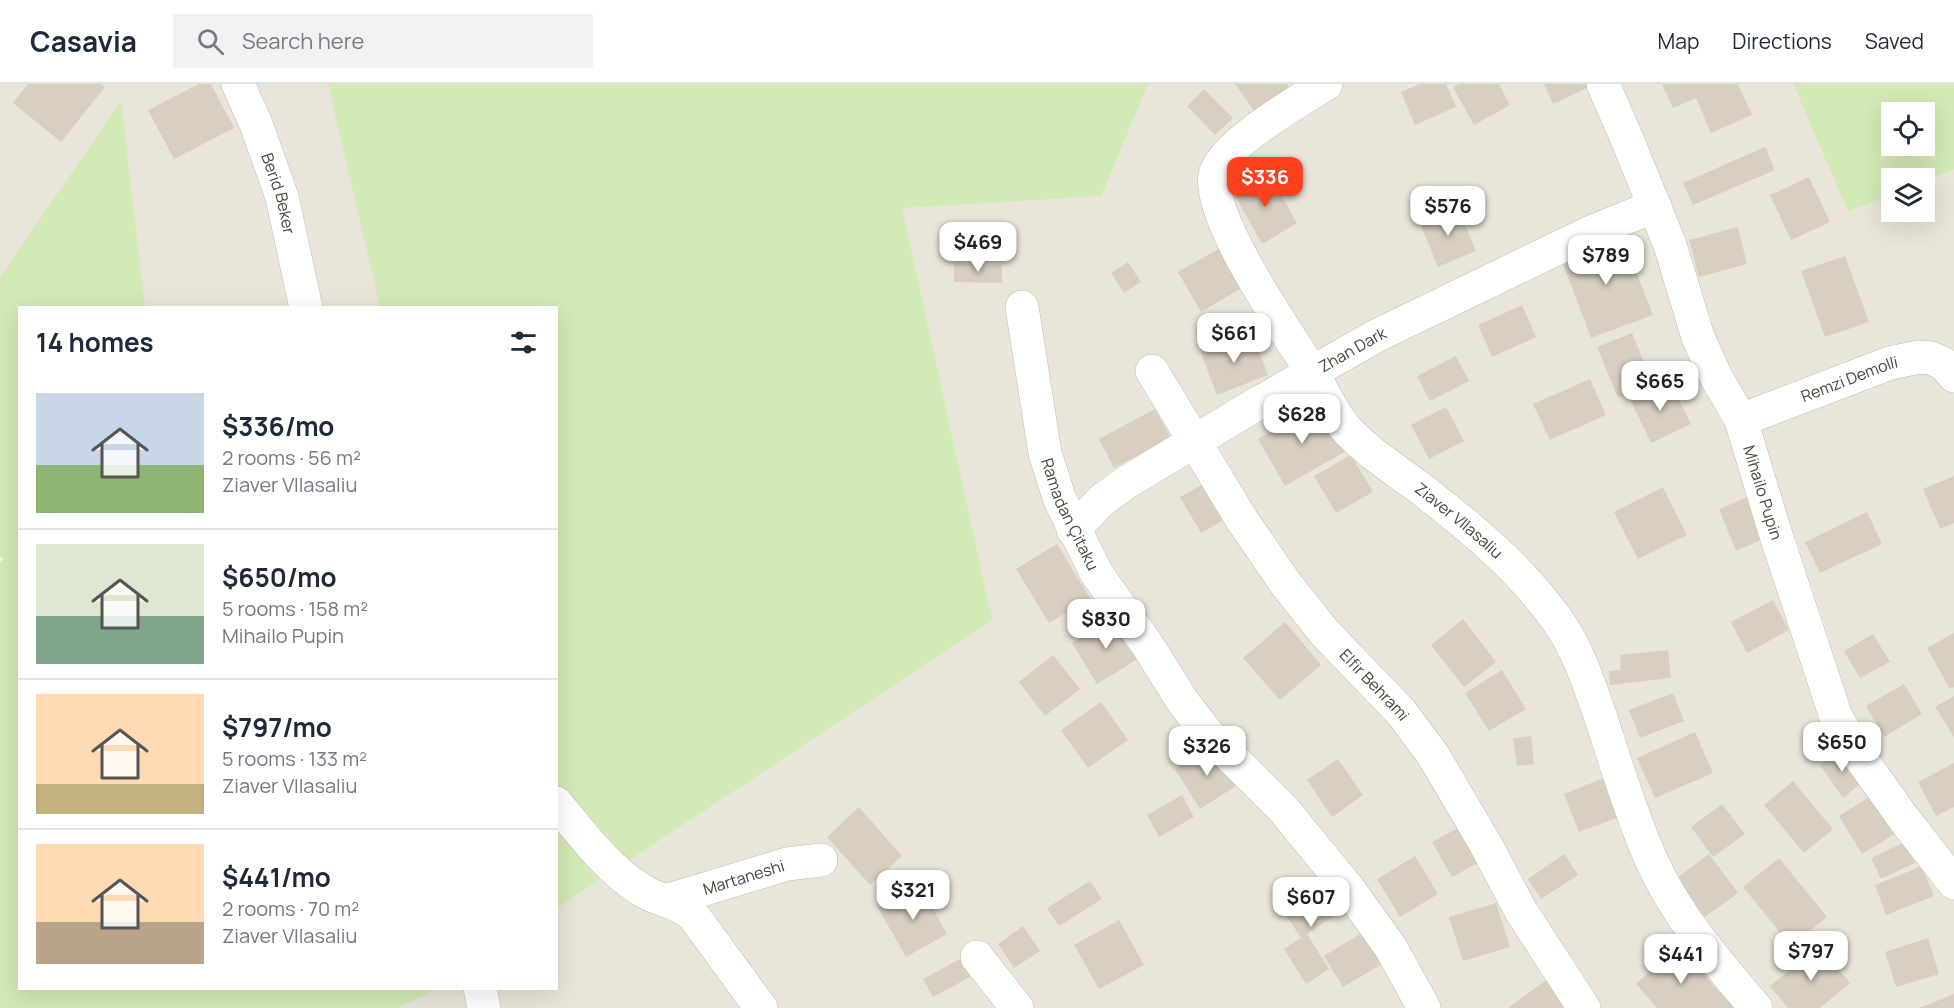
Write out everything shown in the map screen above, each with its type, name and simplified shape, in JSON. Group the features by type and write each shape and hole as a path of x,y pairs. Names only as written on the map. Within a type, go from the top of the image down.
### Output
{"street":[{"name":"Berid Beker","path":"238,84 256,124 282,197 306,306"},
{"name":"Ziaver Vllasaliu","path":"1326,84 1237,144 1223,158 1215,173 1215,192 1234,244 1346,428 1377,459 1416,485 1471,528 1508,561 1558,622 1586,674 1645,847 1666,891 1697,937 1756,1008"},
{"name":"Mihailo Pupin","path":"1603,84 1670,245 1698,337 1716,377 1741,420 1836,717 1859,756 1954,883"},
{"name":"Zhan Dark","path":"1073,530 1102,500 1127,482 1312,372 1425,312 1592,232 1655,206"},
{"name":"Ramadan Çitaku","path":"1022,307 1045,453 1060,500 1097,574 1148,646 1183,702 1207,733 1284,810 1351,892 1390,948 1424,1008"},
{"name":"Remzi Demolli","path":"1741,420 1890,363 1918,357 1931,358 1944,364 1954,376"},
{"name":"Elfir Behrami","path":"1152,371 1242,520 1286,584 1325,633 1401,712 1432,755 1486,845 1521,910 1584,1008"},
{"name":"Martaneshi","path":"558,805 608,862 631,884 647,894 683,906 693,915 761,1008"},
{"name":"Martaneshi","path":"669,900 786,864 821,860"},
{"path":"977,957 1017,1008"},
{"path":"480,990 484,1008"}],"shaded area":[{"path":"0,84 1793,84 1848,212 1881,198 1881,222 1935,222 1935,177 1954,169 1954,1008 398,1008 421,997 417,990 558,990 558,306 134,306 0,284"}],"green space":[{"path":"328,84 1148,84 1101,196 902,208 992,620 558,907 558,306 380,306"},
{"path":"1793,84 1954,84 1954,169 1935,177 1935,168 1881,168 1881,198 1848,212"},
{"path":"121,101 145,306 18,306 18,990 433,990 398,1008 0,1008 0,563 3,559 0,556 0,277"}],"building":[{"path":"28,84 101,84 105,87 61,142 13,103"},
{"path":"199,84 211,84 234,128 174,159 148,110"},
{"path":"1235,84 1287,84 1292,90 1257,115"},
{"path":"1420,84 1446,84 1456,107 1415,125 1401,92"},
{"path":"1459,84 1499,84 1510,105 1474,125 1453,87"},
{"path":"1544,84 1596,84 1553,104"},
{"path":"1662,84 1738,84 1752,115 1711,133 1696,98 1673,108"},
{"path":"1204,89 1233,118 1215,135 1187,106"},
{"path":"1765,147 1775,170 1693,205 1683,183"},
{"path":"1268,172 1297,223 1262,244 1233,192"},
{"path":"1809,177 1830,222 1791,240 1770,195"},
{"path":"1458,207 1476,251 1438,267 1420,223"},
{"path":"1738,227 1747,264 1699,277 1689,240"},
{"path":"1621,233 1653,315 1591,338 1560,256"},
{"path":"1220,248 1243,287 1201,312 1178,272"},
{"path":"1845,256 1869,322 1825,337 1801,271"},
{"path":"1128,262 1141,282 1124,293 1111,273"},
{"path":"954,263 1002,265 1002,283 954,282"},
{"path":"1522,305 1536,337 1492,357 1478,325"},
{"path":"1252,333 1268,375 1217,395 1201,353"},
{"path":"1632,333 1653,384 1618,398 1597,347"},
{"path":"1456,356 1469,381 1430,401 1417,376"},
{"path":"1590,379 1606,415 1550,440 1533,404"},
{"path":"1669,380 1691,424 1651,443 1630,399"},
{"path":"1319,405 1346,451 1285,486 1258,439"},
{"path":"1446,407 1464,441 1429,459 1411,425"},
{"path":"1155,409 1171,438 1114,468 1099,439"},
{"path":"1351,455 1373,492 1336,513 1314,476"},
{"path":"1954,476 1954,523 1940,529 1923,489"},
{"path":"1213,479 1234,514 1201,533 1180,497"},
{"path":"1663,487 1687,535 1638,559 1614,512"},
{"path":"1755,494 1773,535 1736,551 1719,509"},
{"path":"1867,512 1882,544 1820,573 1805,542"},
{"path":"1057,544 1090,598 1049,623 1016,569"},
{"path":"1773,600 1789,630 1747,653 1731,622"},
{"path":"1115,616 1141,657 1097,684 1072,643"},
{"path":"1463,619 1496,662 1464,687 1431,645"},
{"path":"1285,622 1321,665 1280,700 1243,658"},
{"path":"1954,633 1954,687 1950,689 1927,648"},
{"path":"1873,634 1890,662 1860,678 1844,651"},
{"path":"1668,650 1671,678 1610,685 1609,671 1621,670 1620,655"},
{"path":"1053,655 1080,689 1045,716 1019,682"},
{"path":"1502,670 1526,709 1489,731 1465,693"},
{"path":"1904,684 1922,714 1884,737 1866,706"},
{"path":"1673,693 1684,721 1640,738 1629,710"},
{"path":"1954,696 1954,737 1935,707"},
{"path":"1101,702 1128,740 1088,768 1061,730"},
{"path":"1695,732 1713,773 1655,798 1637,758"},
{"path":"1531,736 1534,764 1517,766 1513,738"},
{"path":"1213,745 1239,784 1200,809 1175,769"},
{"path":"1839,749 1865,780 1843,798 1820,765"},
{"path":"1338,759 1363,795 1332,817 1307,780"},
{"path":"1954,763 1954,807 1936,816 1918,782"},
{"path":"1604,778 1619,817 1579,832 1564,794"},
{"path":"1793,781 1833,829 1804,853 1764,805"},
{"path":"1882,789 1906,827 1862,854 1839,816"},
{"path":"1182,795 1194,817 1159,837 1147,815"},
{"path":"1722,804 1745,834 1713,857 1691,827"},
{"path":"859,807 902,856 870,885 827,837"},
{"path":"1467,823 1487,858 1452,877 1432,842"},
{"path":"1905,842 1915,863 1881,879 1871,858"},
{"path":"1564,854 1578,875 1541,899 1528,879"},
{"path":"1709,854 1738,893 1702,919 1673,881"},
{"path":"1415,856 1438,894 1400,917 1377,879"},
{"path":"1779,858 1827,917 1791,946 1743,887"},
{"path":"1922,866 1934,896 1886,915 1875,885"},
{"path":"1327,879 1346,908 1307,934 1329,969 1306,984 1284,949 1301,938 1282,909"},
{"path":"1090,881 1102,899 1059,926 1047,908"},
{"path":"919,884 947,934 906,957 878,908"},
{"path":"1496,903 1510,947 1463,961 1449,917"},
{"path":"1119,920 1144,965 1099,989 1074,945"},
{"path":"1023,926 1040,951 1014,968 998,944"},
{"path":"1368,929 1387,961 1343,987 1324,956"},
{"path":"1928,938 1939,974 1896,987 1885,952"},
{"path":"1678,946 1734,1008 1657,1008 1636,984"},
{"path":"1819,946 1850,983 1820,1008 1788,1008 1770,986"},
{"path":"962,958 972,976 933,997 923,979"},
{"path":"1549,978 1578,1008 1508,1008"},
{"path":"1954,994 1954,1008 1919,1008"}]}
